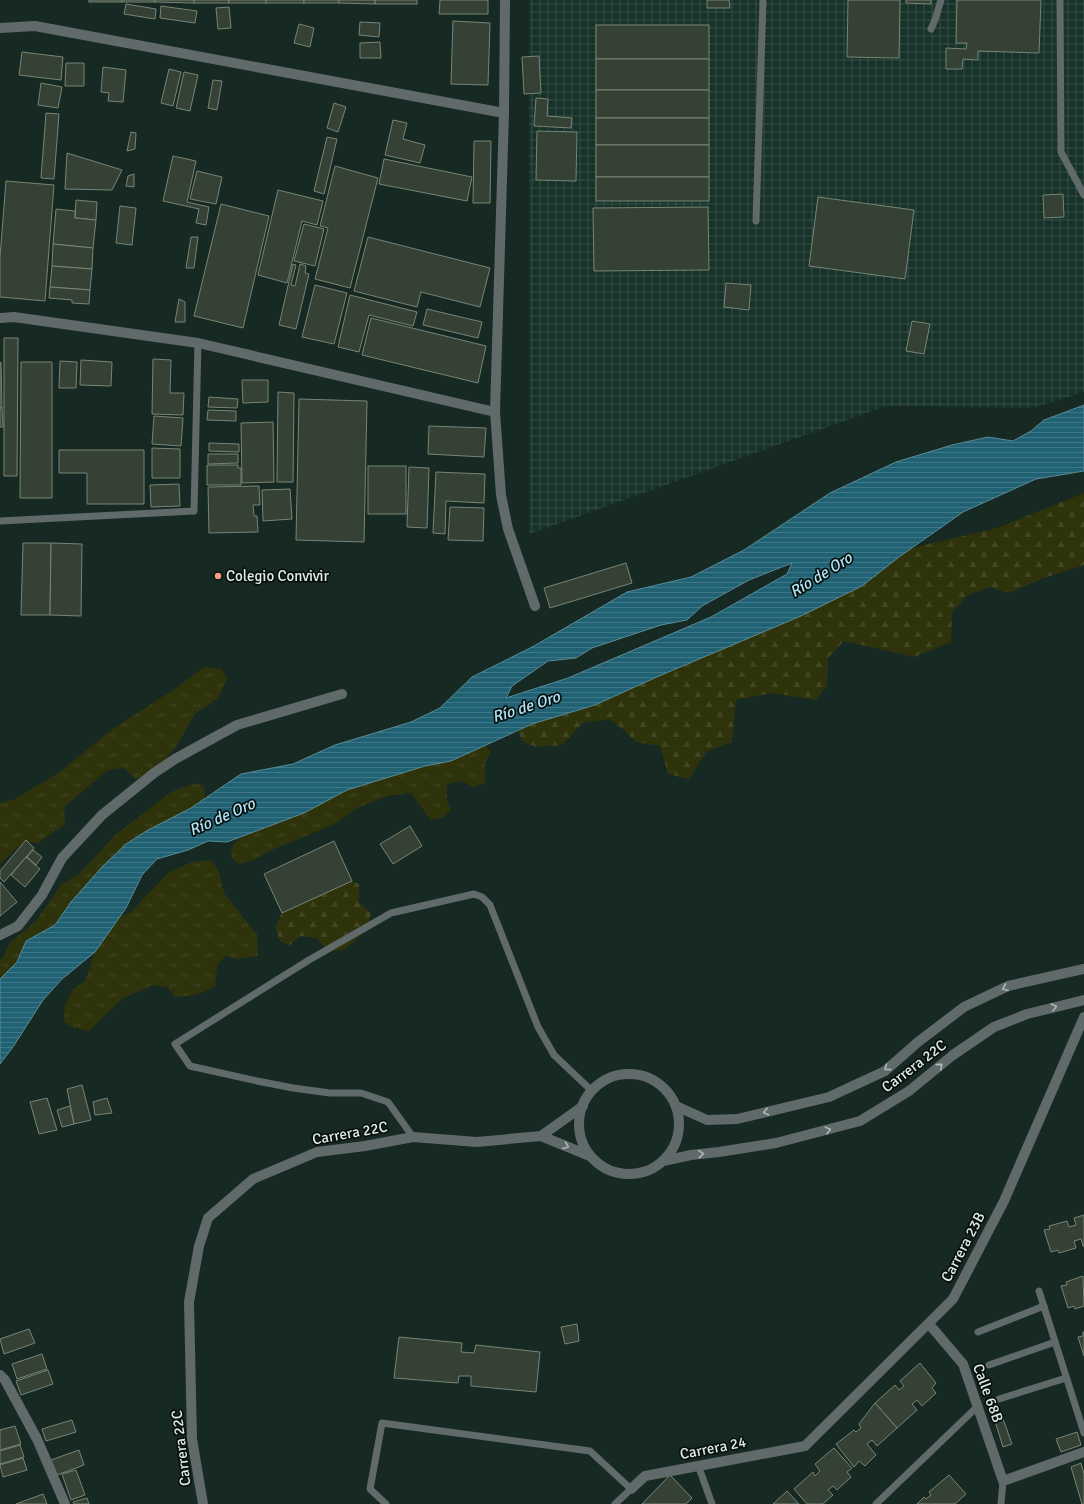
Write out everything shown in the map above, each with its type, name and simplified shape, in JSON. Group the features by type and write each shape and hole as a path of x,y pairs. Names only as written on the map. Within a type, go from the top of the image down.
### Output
{"street":[{"path":"505,0 504,113 495,412 501,495 508,529 535,606"},
{"path":"0,28 35,26 504,113"},
{"path":"0,318 14,317 198,343 495,412"},
{"path":"0,935 18,926 42,895 62,858 102,815 174,759 237,725 342,694"},
{"name":"Carrera 22C","path":"676,1106 707,1120 737,1119 829,1097 885,1071 918,1042 964,1007 1008,986 1084,970"},
{"name":"Carrera 22C","path":"663,1161 691,1154 718,1152 776,1143 860,1121 909,1091 953,1055 994,1027 1028,1014 1084,1000"},
{"name":"Carrera 23B","path":"805,1446 953,1299 1004,1201 1084,1017"},
{"path":"617,1075 641,1075 652,1079 662,1086 670,1095 676,1106 679,1118 679,1130 676,1141 663,1161 653,1168 630,1174 607,1168 590,1156 583,1142 580,1130 580,1118 583,1106 592,1092 606,1080 617,1075"},
{"path":"541,1136 583,1106"},
{"name":"Carrera 22C","path":"203,1504 192,1439 189,1302 198,1246 208,1218 253,1179 317,1152 365,1146 413,1137 477,1142 541,1136 590,1156"},
{"name":"Calle 68B","path":"929,1324 963,1364 1003,1481"},
{"path":"0,1375 5,1380 37,1439 65,1504"},
{"name":"Carrera 24","path":"631,1489 645,1476 805,1446"},
{"path":"1003,1481 1084,1452"}],"lane":[{"path":"756,221 763,0"},
{"path":"931,30 941,0"},
{"path":"1060,0 1061,152 1084,195"},
{"path":"0,521 194,511 198,343"},
{"path":"413,1137 388,1102 361,1093 330,1093 293,1088 190,1066 174,1044 309,960 391,913 474,894 482,897 490,905 538,1027 554,1055 592,1092"},
{"path":"1039,1290 1084,1433"},
{"path":"978,1332 1044,1306"},
{"path":"989,1365 1055,1342"},
{"path":"999,1399 1066,1378"},
{"path":"876,1504 978,1406"},
{"path":"386,1504 370,1489 382,1423 590,1451 631,1489 615,1504"},
{"path":"698,1465 712,1504"},
{"path":"1000,1504 1003,1481"}],"shaded area":[{"path":"529,0 1084,0 1084,392 1033,408 886,406 529,534"}],"green space":[{"path":"1084,493 1084,565 1044,578 1008,593 990,587 968,595 952,612 951,642 914,657 844,641 828,658 827,685 816,700 772,693 736,700 732,742 707,751 689,779 668,774 660,746 636,742 625,731 609,719 583,723 562,745 536,747 522,741 518,731 532,724 595,705 659,676 899,557 912,548 997,528"},
{"path":"204,667 222,669 227,679 218,698 195,714 177,745 155,772 135,779 124,768 108,770 64,807 65,824 38,843 25,841 0,864 0,803 15,799 57,774 114,728 172,691"},
{"path":"485,746 491,751 485,764 485,783 473,787 462,781 447,784 447,801 451,810 442,818 431,820 411,793 388,796 357,808 335,824 269,851 254,860 239,864 231,857 232,847 242,836 304,813 347,790 425,766 451,761"},
{"path":"195,783 204,786 205,798 191,808 148,830 126,844 102,867 71,902 55,925 26,941 17,962 0,979 0,959 3,958 10,943 36,921 61,885 80,873 115,835 171,792"},
{"path":"210,860 218,869 224,893 257,935 258,956 238,959 225,956 217,966 215,987 195,995 175,997 167,987 153,985 122,999 89,1031 71,1027 64,1021 65,1005 73,989 85,981 95,952 120,916 130,913 169,872 192,862"},
{"path":"352,881 359,884 359,903 371,913 368,929 344,950 328,951 316,938 300,936 290,945 280,941 275,927 282,913"}],"water":[{"name":"Río de Oro","path":"1084,405 1084,471 1036,479 963,512 899,557 862,586 801,616 659,676 595,705 532,724 451,761 425,766 347,790 304,813 227,842 208,841 188,850 157,859 142,875 126,908 95,952 62,979 43,1000 13,1047 0,1064 0,979 17,962 26,941 55,925 71,902 102,867 126,844 148,830 191,808 241,774 293,764 335,745 411,722 440,708 472,677 534,646 627,592 691,577 744,550 830,493 896,462 952,445 988,437 1013,441 1031,431 1044,420","holes":["792,563 787,574 711,617 568,678 506,698 512,686 548,661 576,658 592,648 661,625 687,620 702,606 749,580"]}],"building":[{"path":"89,0 122,0 122,2 89,2"},
{"path":"122,0 155,0 155,2 122,2"},
{"path":"155,0 194,0 194,3 155,2"},
{"path":"194,0 229,0 229,3 194,3"},
{"path":"229,0 266,0 266,3 229,3"},
{"path":"266,0 304,0 304,3 266,3"},
{"path":"304,0 339,0 339,3 304,3"},
{"path":"339,0 375,0 375,4 339,3"},
{"path":"375,0 417,0 417,4 375,4"},
{"path":"440,0 488,0 488,14 439,14"},
{"path":"707,0 729,0 730,8 707,8"},
{"path":"848,0 900,0 899,58 847,57"},
{"path":"906,0 931,0 931,4 906,3"},
{"path":"957,0 1041,0 1039,53 978,51 978,60 963,59 962,69 946,69 946,48 966,49 967,43 956,43"},
{"path":"126,4 156,9 155,19 124,14"},
{"path":"161,6 197,11 195,23 160,18"},
{"path":"229,7 231,28 218,29 216,8"},
{"path":"453,21 490,23 488,85 451,84"},
{"path":"360,22 380,23 379,37 359,35"},
{"path":"299,24 314,28 310,47 294,43"},
{"path":"596,25 709,25 709,59 596,59"},
{"path":"380,42 381,58 360,58 360,43"},
{"path":"22,52 63,57 61,80 19,75"},
{"path":"539,56 541,93 524,94 522,57"},
{"path":"596,59 709,59 709,90 596,90"},
{"path":"66,63 84,63 84,86 65,86"},
{"path":"103,67 126,70 123,102 108,101 109,93 101,92"},
{"path":"169,69 181,72 173,106 161,103"},
{"path":"184,72 198,75 190,111 176,108"},
{"path":"213,80 222,81 217,110 208,108"},
{"path":"41,83 62,87 58,108 38,105"},
{"path":"596,90 709,90 709,118 596,118"},
{"path":"536,98 548,99 547,116 572,118 571,128 534,126"},
{"path":"334,103 346,107 338,132 327,128"},
{"path":"46,113 59,114 54,179 41,178"},
{"path":"596,118 709,118 709,145 596,145"},
{"path":"393,120 407,123 403,139 425,145 420,163 385,155"},
{"path":"537,131 577,132 576,181 536,180"},
{"path":"131,132 136,133 135,149 127,151"},
{"path":"327,137 337,139 324,194 314,191"},
{"path":"474,141 491,141 490,203 473,203"},
{"path":"596,145 709,145 709,177 596,177"},
{"path":"67,153 122,170 112,190 65,189"},
{"path":"173,156 196,161 187,202 209,207 206,225 196,223 199,209 163,201"},
{"path":"384,159 472,177 467,201 379,184"},
{"path":"335,166 378,178 350,288 315,279 328,228 320,226"},
{"path":"197,171 222,177 216,204 190,199"},
{"path":"134,174 134,187 126,186 128,176"},
{"path":"596,177 709,177 709,201 596,201"},
{"path":"6,181 54,185 45,301 0,297 0,257"},
{"path":"278,190 323,201 317,225 302,221 287,283 258,275"},
{"path":"1063,194 1064,217 1044,218 1043,195"},
{"path":"818,197 914,210 905,279 809,266"},
{"path":"76,200 97,202 96,220 75,218"},
{"path":"221,204 269,216 243,328 194,316"},
{"path":"120,206 136,208 132,245 116,243"},
{"path":"708,207 709,270 594,271 593,208"},
{"path":"56,209 75,211 75,218 96,220 93,248 53,244"},
{"path":"304,224 324,229 315,266 294,261"},
{"path":"191,237 198,237 194,268 186,268"},
{"path":"368,237 490,268 480,307 421,292 417,307 354,291"},
{"path":"53,244 93,248 92,269 52,266"},
{"path":"293,264 296,265 291,285 295,286 300,264 306,266 305,273 309,274 296,329 279,325"},
{"path":"52,266 92,269 90,290 50,287"},
{"path":"726,283 751,285 749,310 724,307"},
{"path":"315,285 347,293 334,344 302,337"},
{"path":"50,287 90,290 89,304 72,303 72,300 49,298"},
{"path":"350,295 417,312 413,326 369,315 359,352 338,347"},
{"path":"179,299 185,302 185,322 175,322"},
{"path":"427,309 482,322 478,338 423,325"},
{"path":"371,318 486,346 478,383 362,355"},
{"path":"912,321 930,324 924,354 906,351"},
{"path":"4,338 18,338 17,476 4,476"},
{"path":"153,359 171,360 170,393 184,393 183,415 152,414"},
{"path":"81,360 112,362 111,386 80,385"},
{"path":"60,361 77,362 76,388 59,388"},
{"path":"1,362 2,408 0,408 0,363"},
{"path":"21,362 52,362 52,498 20,498"},
{"path":"242,380 268,380 268,402 243,403"},
{"path":"278,392 294,393 293,482 277,482"},
{"path":"209,397 238,399 237,408 208,407"},
{"path":"299,399 367,401 364,542 296,540"},
{"path":"0,408 2,408 3,427 0,427"},
{"path":"208,410 236,411 236,421 207,420"},
{"path":"154,416 183,418 181,446 152,444"},
{"path":"273,422 274,482 242,483 241,423"},
{"path":"429,426 486,428 484,457 428,454"},
{"path":"209,443 239,444 239,452 209,451"},
{"path":"152,448 180,449 180,478 152,478"},
{"path":"59,450 144,450 144,504 87,504 87,473 59,473"},
{"path":"208,454 238,454 238,463 208,464"},
{"path":"207,465 238,465 238,468 241,468 241,485 207,485"},
{"path":"368,466 406,466 406,514 368,514"},
{"path":"409,467 429,468 427,528 407,527"},
{"path":"436,472 485,474 484,503 446,501 445,534 433,533"},
{"path":"179,484 180,506 151,507 150,485"},
{"path":"259,486 260,505 253,505 254,516 257,516 258,532 209,533 208,487"},
{"path":"290,489 292,519 263,521 262,490"},
{"path":"450,507 484,508 483,541 448,540"},
{"path":"23,543 51,543 50,615 21,615"},
{"path":"51,543 82,544 81,616 50,615"},
{"path":"626,563 632,583 550,608 544,588"},
{"path":"410,826 422,846 393,864 380,844"},
{"path":"26,840 34,848 4,882 0,878 0,871"},
{"path":"334,841 352,881 282,913 264,874"},
{"path":"33,850 42,857 36,865 27,857"},
{"path":"26,857 40,869 25,887 11,875"},
{"path":"0,882 17,902 0,916"},
{"path":"82,1085 91,1120 74,1124 67,1089"},
{"path":"47,1098 57,1130 39,1134 30,1102"},
{"path":"107,1098 112,1113 95,1115 93,1102"},
{"path":"70,1106 74,1124 62,1127 57,1110"},
{"path":"1084,1215 1084,1246 1081,1239 1074,1241 1076,1248 1059,1253 1058,1250 1051,1252 1044,1230 1050,1229 1049,1226 1067,1221 1069,1227 1076,1225 1074,1218"},
{"path":"1083,1276 1084,1306 1075,1309 1074,1306 1068,1308 1061,1286 1067,1285 1066,1282"},
{"path":"577,1324 579,1341 565,1344 561,1327"},
{"path":"29,1329 35,1343 4,1354 0,1339"},
{"path":"1083,1332 1084,1356 1078,1337 1083,1336"},
{"path":"399,1337 462,1343 461,1352 474,1353 476,1345 540,1352 536,1392 471,1386 471,1376 459,1376 458,1383 394,1378"},
{"path":"42,1354 47,1369 17,1379 12,1364"},
{"path":"920,1363 936,1383 932,1388 936,1393 922,1406 917,1400 912,1404 917,1410 897,1428 875,1403 895,1385 899,1390 904,1386 900,1381"},
{"path":"48,1370 53,1384 21,1395 16,1381"},
{"path":"875,1403 897,1428 877,1446 872,1440 867,1444 876,1455 865,1466 859,1461 854,1467 836,1444 854,1430 856,1432 861,1428 859,1424"},
{"path":"1002,1416 1012,1444 1003,1447 994,1418"},
{"path":"72,1420 76,1432 46,1441 42,1429"},
{"path":"15,1426 21,1444 0,1450 0,1430"},
{"path":"1077,1432 1081,1445 1061,1452 1056,1439"},
{"path":"20,1445 24,1457 0,1464 0,1451"},
{"path":"834,1448 852,1468 847,1472 851,1477 837,1490 833,1486 828,1490 833,1495 823,1504 807,1504 794,1489 813,1472 815,1476 820,1471 815,1464"},
{"path":"79,1450 84,1465 57,1475 51,1460"},
{"path":"23,1458 27,1470 3,1477 0,1465"},
{"path":"1081,1463 1084,1474 1084,1504 1082,1504 1071,1467"},
{"path":"76,1470 85,1495 71,1500 62,1474"},
{"path":"670,1475 692,1498 686,1504 642,1504"},
{"path":"949,1475 966,1494 955,1504 917,1504 924,1497 926,1499 931,1495 929,1492"},
{"path":"787,1491 799,1504 773,1504"},
{"path":"43,1494 47,1504 16,1504"},
{"path":"87,1498 89,1504 74,1504 73,1502"}],"place":[{"name":"Colegio Convivir","path":"218,576"}]}
